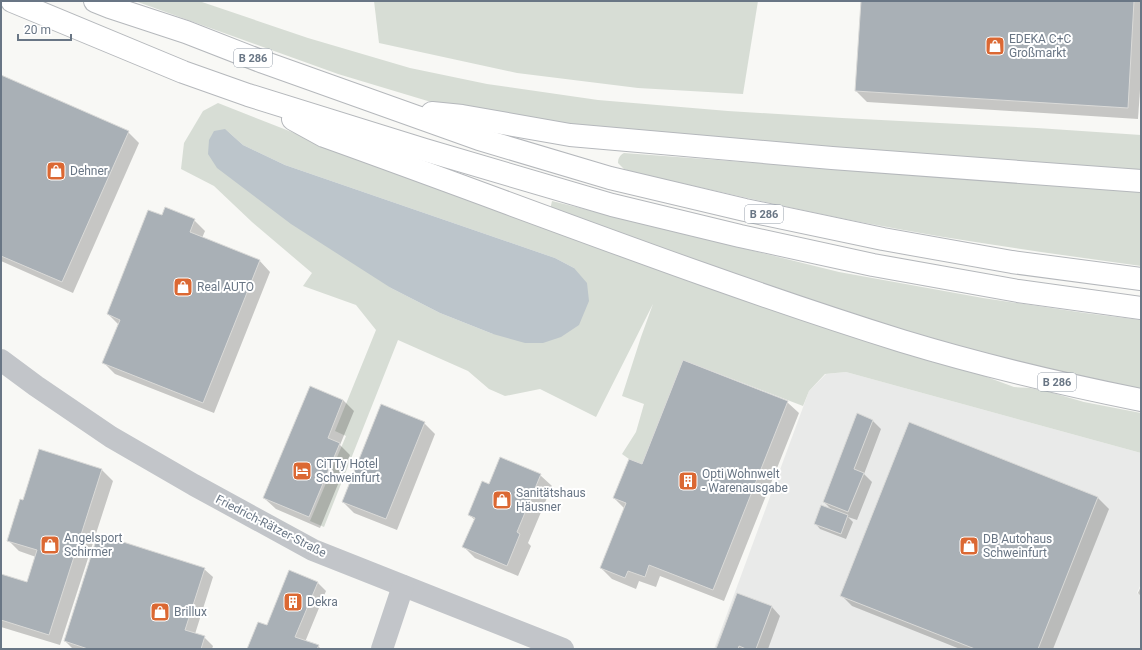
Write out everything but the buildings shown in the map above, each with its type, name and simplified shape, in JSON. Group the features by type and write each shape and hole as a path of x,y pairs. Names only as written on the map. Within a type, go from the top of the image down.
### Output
{"highway":[{"name":"B 286","path":"12,1 183,72 248,95 424,150 612,205 740,236 873,265 988,285 1141,308"},
{"name":"B 286","path":"95,1 110,8 186,32 263,62 479,139 610,178 738,208 883,239 1012,262 1141,279"},
{"name":"B 286","path":"248,95 324,136 768,297 903,341 973,361 1141,400"},
{"path":"395,109 462,116 570,135 832,158 1141,181"}],"street":[{"name":"Friedrich-Rätzer-Straße","path":"1,360 85,420 194,486 313,550 563,649"},
{"path":"382,649 402,586"}],"shaded area":[{"path":"135,1 199,1 308,38 410,68 487,84 598,100 728,111 1141,135 1141,170 602,132 441,105 338,74"},
{"path":"374,1 758,1 743,94 638,88 517,73 379,43"},
{"path":"218,103 325,145 1014,387 1030,388 1084,402 1141,413 1141,453 846,372 825,374 809,391 803,406 683,360 642,464 629,459 622,454 636,432 644,404 622,396 653,304 596,417 540,389 505,396 489,389 468,371 398,340 324,527 310,521 346,436 335,431 376,330 356,305 303,286 312,273 252,222 214,186 181,169 184,143 203,111","holes":["225,129 243,145 285,165 555,258 574,268 493,334 440,313 391,288"]},
{"path":"225,129 243,145 285,165 555,258 574,268 587,283 589,301 579,325 561,337 543,343 525,343 493,334 440,313 391,288 291,224 217,168 208,154 209,140 214,131"},
{"path":"624,153 1141,192 1141,266 930,235 775,204 624,169 618,163 618,160"},
{"path":"552,201 839,272 983,298 1141,320 1141,391 999,360 800,298 550,210"},
{"path":"846,372 1141,453 1141,584 1137,593 1141,595 1141,649 714,649 809,391 826,374"}],"place":[{"name":"EDEKA C+C Großmarkt","path":"995,46"},
{"name":"Dehner","path":"56,171"},
{"name":"Real AUTO","path":"183,287"},
{"name":"CiTTy Hotel Schweinfurt","path":"302,471"},
{"name":"Opti Wohnwelt - Warenausgabe","path":"688,481"},
{"name":"Sanitätshaus Häusner","path":"502,500"},
{"name":"Angelsport Schirmer","path":"50,545"},
{"name":"DB Autohaus Schweinfurt","path":"969,546"},
{"name":"Dekra","path":"293,602"},
{"name":"Brillux","path":"160,612"}]}
